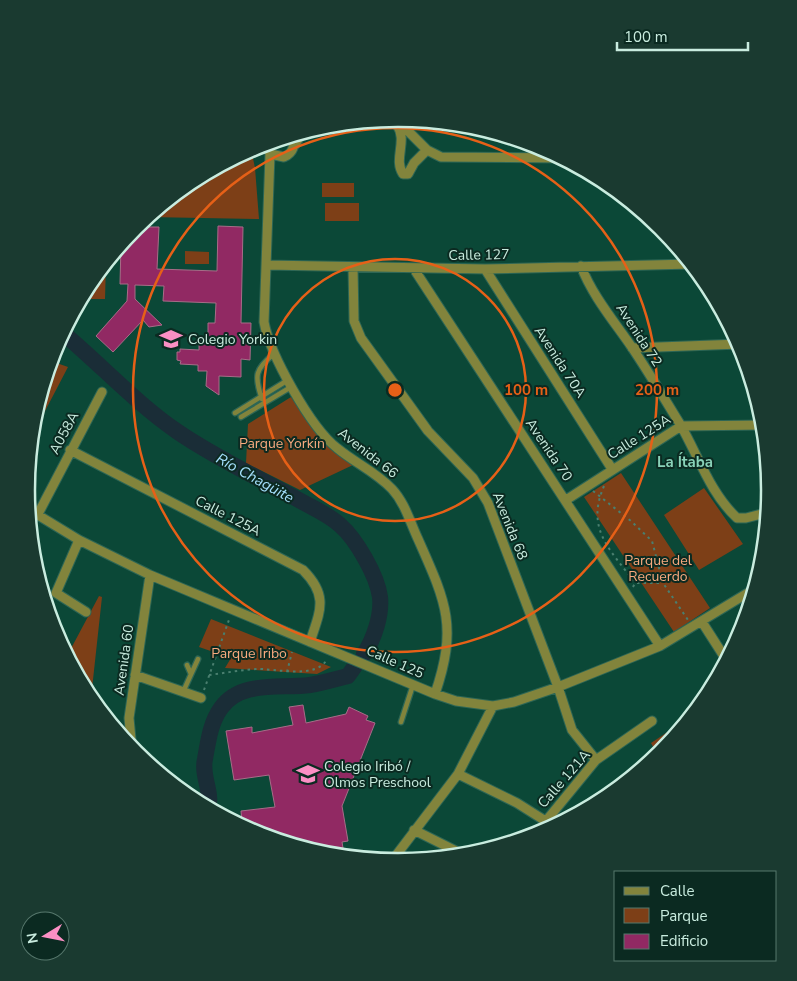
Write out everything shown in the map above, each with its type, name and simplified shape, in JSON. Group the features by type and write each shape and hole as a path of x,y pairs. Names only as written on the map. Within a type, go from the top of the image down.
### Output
{"street":[{"path":"400,127 402,136 400,167 403,174 408,174 414,162 427,150"},
{"path":"403,127 427,150 449,158 545,158"},
{"path":"413,128 413,135"},
{"name":"Avenida 66","path":"271,177 297,141"},
{"name":"Avenida 66","path":"269,151 271,177 264,322 274,354 290,383 327,439 382,478 402,502 443,597 448,634 445,666 435,694"},
{"path":"270,154 284,157"},
{"name":"Calle 127","path":"266,265 485,269 683,264"},
{"name":"Avenida 72","path":"581,266 588,283 681,426 703,471 729,510 737,518 761,514"},
{"name":"Avenida 68","path":"353,267 354,321 361,338 428,431 473,478 488,503 558,687 572,730 596,760"},
{"name":"Avenida 70","path":"414,269 660,646"},
{"name":"Avenida 70A","path":"485,269 612,469"},
{"path":"632,348 731,344"},
{"name":"A058A","path":"38,514 102,392"},
{"name":"Calle 125A","path":"566,500 681,426 756,425"},
{"name":"Calle 125A","path":"70,450 304,570 315,582 321,595 320,609 310,642"},
{"name":"Calle 125","path":"38,514 79,540 150,575 232,610 435,694 456,701 493,706 514,702 558,687 660,646 747,593"},
{"path":"79,540 56,593 86,612"},
{"name":"Avenida 60","path":"131,737 130,718 150,575"},
{"path":"702,622 723,655"},
{"path":"135,675 201,698"},
{"path":"397,854 458,774 493,706"},
{"name":"Calle 121A","path":"546,821 596,760 652,721"},
{"path":"458,774 517,803 546,821"},
{"path":"414,830 453,850"}],"lane":[{"path":"263,403 259,390 260,366 274,354"},
{"path":"235,413 261,397 290,383"},
{"path":"241,417 290,383"},
{"path":"183,692 198,660"},
{"path":"187,665 191,674"},
{"path":"401,722 413,685"}],"path":[{"path":"604,475 606,479 599,496 597,526 599,532 635,584"},
{"path":"593,491 631,521 652,541 663,583 692,628"},
{"path":"635,584 663,583"},
{"path":"628,596 635,584"},
{"path":"201,698 232,610"},
{"path":"209,675 259,668 287,672 312,670 325,663 330,649"},
{"path":"287,672 292,652"}],"green space":[{"path":"253,158 259,219 159,217 197,188"},
{"path":"322,183 354,183 354,197 322,197"},
{"path":"325,203 359,203 359,221 325,221"},
{"path":"185,251 209,252 209,264 185,264"},
{"path":"106,275 105,299 90,299"},
{"path":"58,364 68,367 43,415 47,396"},
{"name":"Parque Yorkín","path":"291,397 329,448 353,465 300,490 246,463 248,424"},
{"name":"Parque del Recuerdo","path":"621,473 710,608 674,632 584,497"},
{"path":"704,488 743,544 699,570 664,515"},
{"path":"99,596 102,597 92,686 71,649"},
{"name":"Parque Iribo","path":"211,619 331,667 317,674 225,668 231,658 199,647"},
{"path":"674,728 654,749 651,743"}],"building":[{"path":"218,226 243,227 241,323 251,323 250,360 241,359 241,377 219,376 219,395 206,386 207,371 198,371 198,365 180,364 181,361 177,360 177,352 180,352 180,349 199,350 199,340 208,341 208,323 215,323 216,303 163,301 164,286 135,285 135,299 162,325 149,327 143,320 113,352 96,336 127,301 128,284 120,284 121,256 148,227 159,227 157,269 217,271"},
{"path":"303,705 306,723 346,714 349,707 368,716 366,720 375,723 342,806 348,841 342,842 343,848 340,849 304,842 242,819 241,811 275,807 269,775 234,780 226,731 252,727 252,733 293,725 289,707"}],"waterway":[{"name":"Río Chagüite","path":"69,338 134,397 178,432 222,459 325,514 346,531 359,548 370,568 380,597 380,611 376,627 364,654"},
{"name":"Río Chagüite","path":"209,800 204,772 208,740 217,714 229,699 250,689 310,685 348,676 355,666"}],"place":[{"name":"Colegio Yorkin","path":"171,339"},
{"name":"Colegio Iribó / Olmos Preschool","path":"308,774"}],"district":[{"name":"La Ítaba","path":"685,462"}]}
